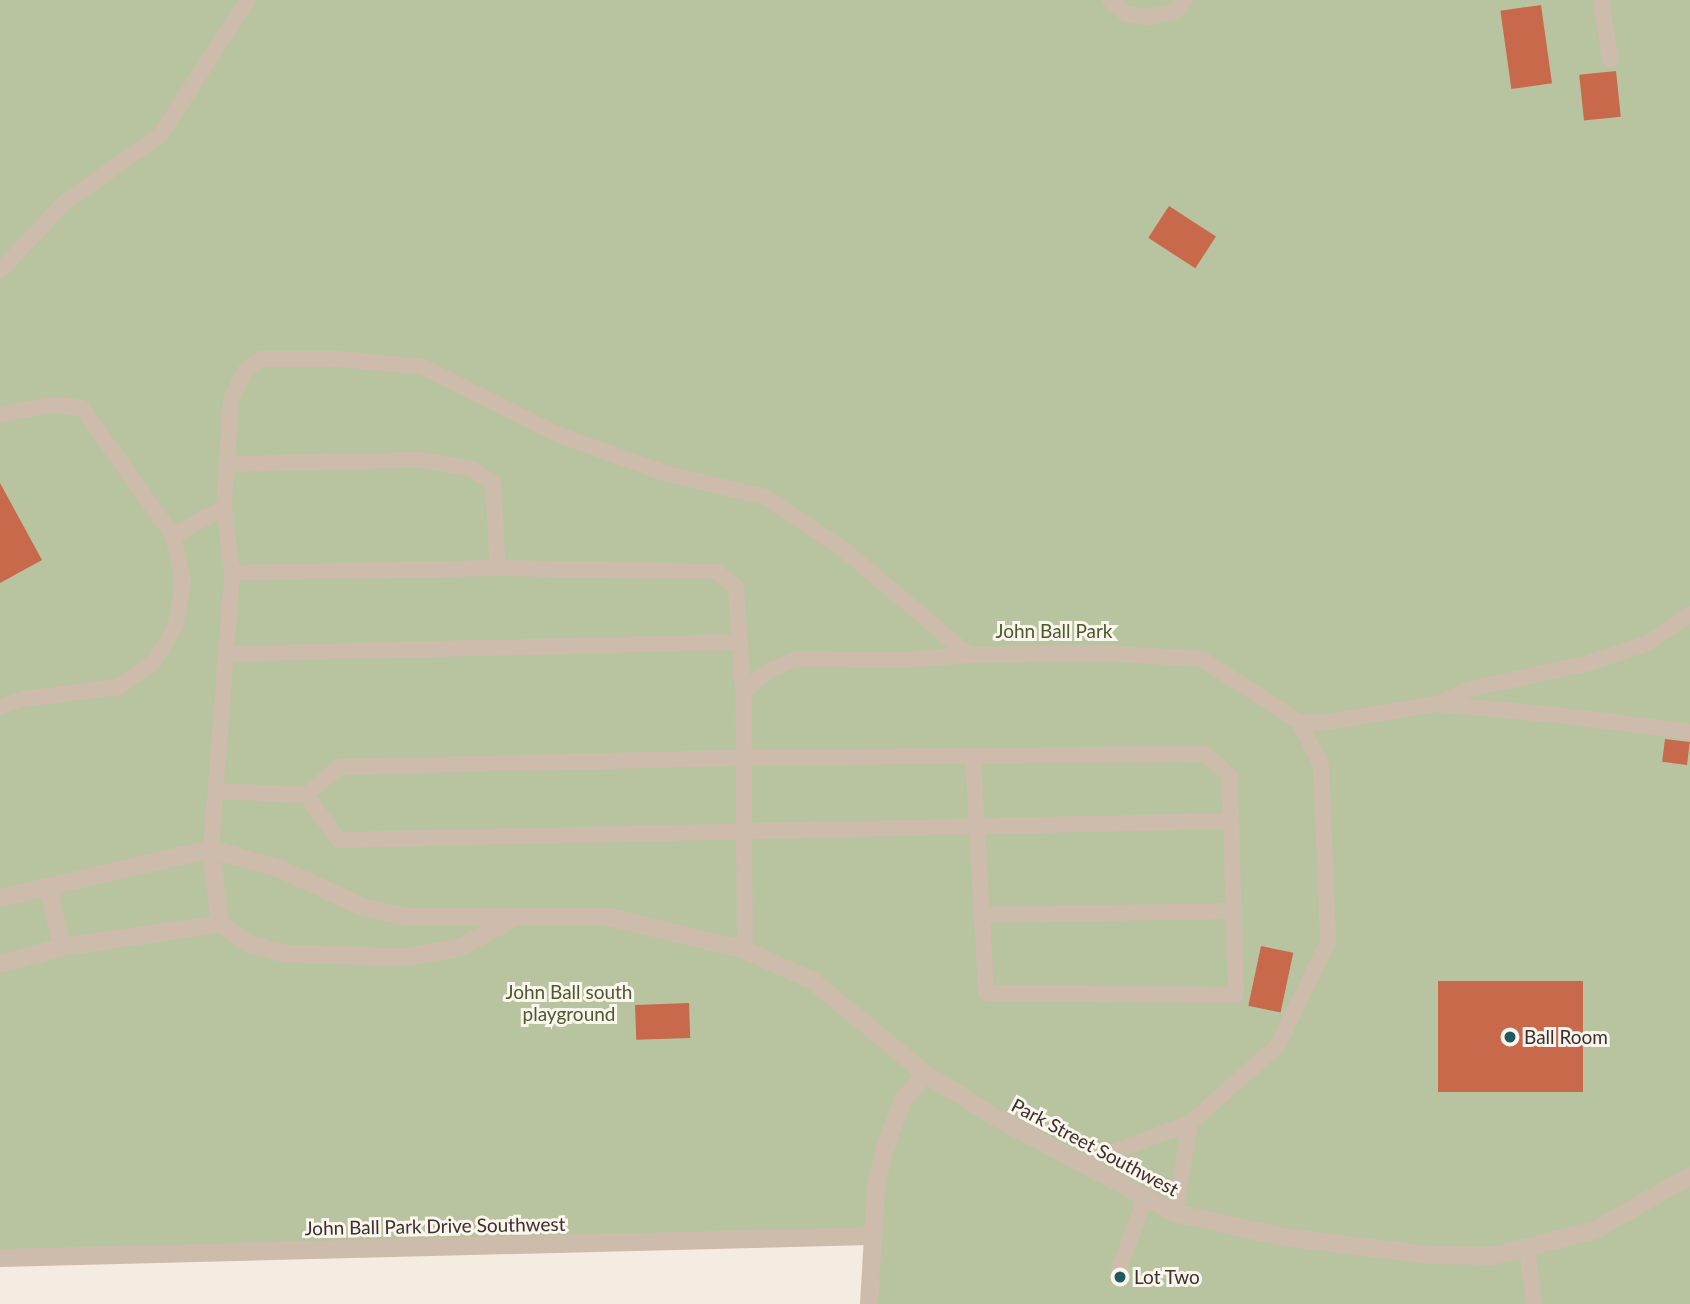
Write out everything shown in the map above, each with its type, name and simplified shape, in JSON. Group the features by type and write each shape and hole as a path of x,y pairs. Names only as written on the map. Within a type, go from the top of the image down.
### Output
{"street":[{"path":"0,898 211,849 220,924"},
{"name":"Park Street Southwest","path":"211,849 281,869 362,907 408,917 609,917 745,950 813,981 926,1074 995,1118 1081,1164 1175,1213 1283,1237 1430,1255 1493,1256 1595,1230 1690,1176"},
{"path":"48,887 62,947"},
{"path":"0,964 62,947 220,924 249,944 288,954 407,957 458,948 513,919"},
{"path":"869,1304 876,1187 885,1148 903,1100 926,1074"},
{"name":"John Ball Park Drive Southwest","path":"0,1258 871,1236"}],"lane":[{"path":"0,271 65,202 160,135 248,0"},
{"path":"1110,0 1126,13 1147,17 1175,12 1185,0"},
{"path":"1601,0 1610,59"},
{"path":"211,849 232,573 224,507 231,400 244,372 261,359 340,359 423,367 559,435 668,474 765,497 844,550 969,655"},
{"path":"0,415 50,405 82,408 173,536 183,581 176,625 154,662 119,687 24,699 0,707"},
{"path":"226,464 424,460 471,469 493,483 498,568"},
{"path":"173,536 224,507"},
{"path":"232,573 498,568 717,572 736,587 743,691 745,950"},
{"path":"1437,704 1470,689 1589,663 1648,643 1690,614"},
{"path":"226,654 740,642"},
{"path":"743,691 771,670 796,659 907,660 969,655 1102,653 1202,660 1299,722 1320,723 1437,704 1558,715 1690,732"},
{"path":"1081,1164 1190,1123 1278,1045 1328,942 1321,765 1299,722"},
{"path":"217,791 306,795 339,768 743,758 1205,754 1229,775 1236,995 986,993 973,758"},
{"path":"306,795 339,840 743,829 1231,821"},
{"path":"982,915 1234,911"},
{"path":"1175,1213 1190,1123"},
{"path":"1119,1269 1145,1198"},
{"path":"1527,1247 1534,1304"}],"green space":[{"name":"John Ball Park","path":"0,0 1690,0 1690,1304 869,1304 871,1236 0,1258"}],"building":[{"path":"1541,5 1552,83 1511,89 1500,11"},
{"path":"1616,71 1621,117 1584,121 1579,75"},
{"path":"1169,206 1216,236 1195,268 1148,238"},
{"path":"0,483 42,560 0,583"},
{"path":"1665,739 1690,742 1687,765 1662,762"},
{"path":"1261,946 1293,953 1281,1013 1248,1006"},
{"name":"Ball Room","path":"1438,981 1583,981 1583,1092 1438,1092"},
{"path":"689,1003 690,1038 636,1040 635,1005"}],"place":[{"name":"Ball Room","path":"1510,1037"},
{"name":"Lot Two","path":"1120,1277"}],"park label":[{"name":"John Ball south playground","path":"569,1003"}]}
